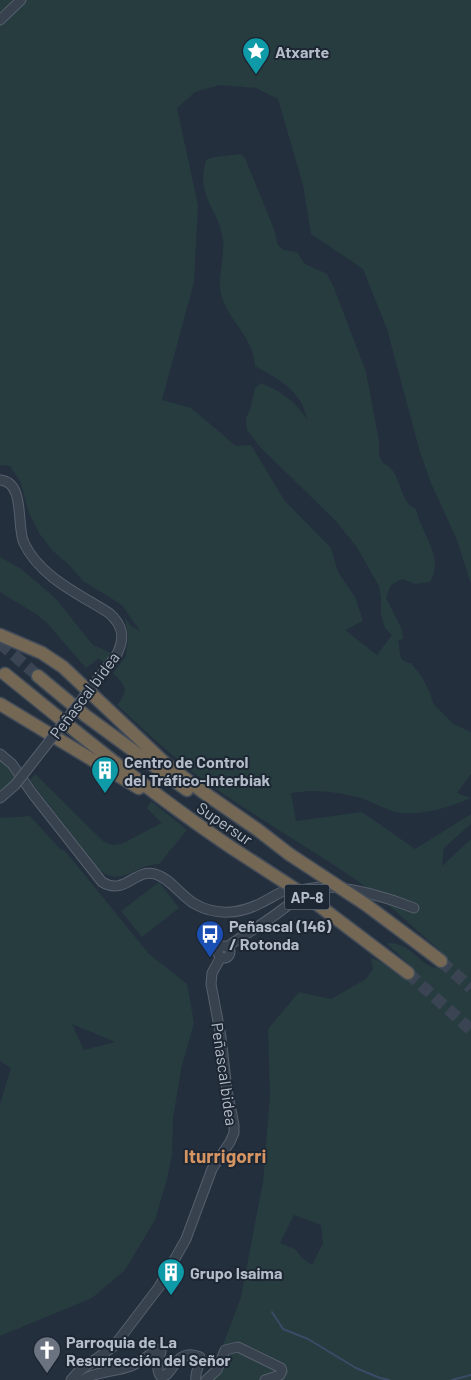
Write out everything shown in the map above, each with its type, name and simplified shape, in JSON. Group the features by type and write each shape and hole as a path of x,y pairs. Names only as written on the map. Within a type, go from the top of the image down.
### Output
{"highway":[{"path":"0,635 42,653 63,667 166,764 257,832"},
{"name":"Supersur","path":"5,674 193,821 309,898 408,973"},
{"name":"Supersur","path":"38,676 86,716 206,804 257,832 365,904 441,961"},
{"name":"AP-8","path":"0,704 193,821"}],"street":[{"path":"0,20 21,0"},
{"name":"Peñascal bidea","path":"0,480 8,482 16,492 23,540 32,558 55,578 109,613 115,619 122,632 121,646 116,656 15,785 0,798"},
{"path":"0,754 12,764 55,823 102,882 110,886 120,886 146,873 156,874 206,911 221,913 233,912 260,904 286,889 295,887 300,890 337,887 414,908"},
{"name":"Peñascal bidea","path":"71,1380 79,1371 114,1346 160,1287 186,1239 212,1169 234,1133 221,1037 211,984 212,973 220,957 228,956 230,950 227,947 294,901 300,894 300,890"},
{"path":"206,1380 217,1370 225,1350 238,1347 281,1368 280,1375 265,1380"},
{"path":"82,1380 96,1373 130,1366 157,1349 161,1351 158,1363 159,1375 161,1377 169,1374 178,1359 194,1354 200,1356 201,1361 195,1376 196,1380"}],"green space":[{"path":"0,0 471,0 471,584 457,540 431,483 420,452 387,329 363,269 311,234 303,185 278,99 256,88 220,85 195,92 177,108 198,205 194,282 162,400 191,408 236,446 251,445 284,500 331,548 338,572 355,597 363,621 345,630 377,655 392,635 385,628 381,614 379,586 356,546 334,519 260,447 247,430 246,418 250,410 255,388 261,383 278,391 294,403 308,420 296,395 280,381 255,366 249,344 223,302 220,282 223,240 218,220 206,194 203,173 206,160 214,157 241,154 245,158 274,229 278,245 283,250 297,252 305,264 327,274 334,288 366,372 379,441 379,456 383,463 390,467 395,474 405,499 410,506 416,509 433,555 434,573 430,582 416,584 402,579 391,585 386,598 402,630 403,639 398,640 400,655 403,661 411,663 422,677 433,703 453,724 471,732 471,774 457,793 471,798 454,805 424,812 405,813 392,811 364,799 346,795 319,791 291,793 296,821 362,812 415,849 471,814 471,824 444,848 442,866 471,839 471,1380 210,1380 241,1297 263,1182 270,1095 268,1029 299,992 331,999 366,979 373,969 371,958 381,962 397,975 406,979 413,971 411,966 386,943 403,946 425,963 438,968 444,961 444,954 390,906 356,880 194,773 117,705 123,696 124,688 121,681 113,673 126,656 128,637 125,617 131,626 140,631 122,605 83,581 53,551 39,533 29,513 20,481 10,466 0,465","holes":["294,1215 321,1225 323,1243 312,1265 302,1258 295,1249 280,1243"]},
{"path":"0,557 20,568 55,598 93,645 113,654 104,663 99,658 86,668 47,623 0,592"},
{"path":"0,760 11,770 15,779 8,787 0,791"},
{"path":"35,774 103,841 112,845 121,844 162,823 147,808 151,801 187,830 159,864 150,865 121,876 106,875 98,869 30,780"},
{"path":"30,816 60,849 65,851 149,954 187,984 194,1023 182,1065 173,1118 172,1154 167,1179 155,1220 125,1270 92,1298 0,1336 0,1104 11,1068 0,1061 0,818","holes":["72,1024 115,1042 84,1050"]},
{"path":"159,882 179,908 142,937 121,911"}],"waterway":[{"path":"272,1312 283,1329 308,1339 356,1368 389,1380"},
{"path":"452,1380 471,1375"}],"tunnel":[{"path":"0,643 38,676"},
{"path":"441,961 471,988"},
{"path":"408,973 471,1030"}],"place":[{"name":"Atxarte","path":"256,75"},
{"name":"Centro de Control del Tráfico-Interbiak","path":"105,794"},
{"name":"Peñascal (146) / Rotonda","path":"210,958"},
{"name":"Grupo Isaima","path":"171,1296"},
{"name":"Parroquia de La Resurrección del Señor","path":"47,1374"}],"district":[{"name":"Iturrigorri","path":"225,1155"}]}
